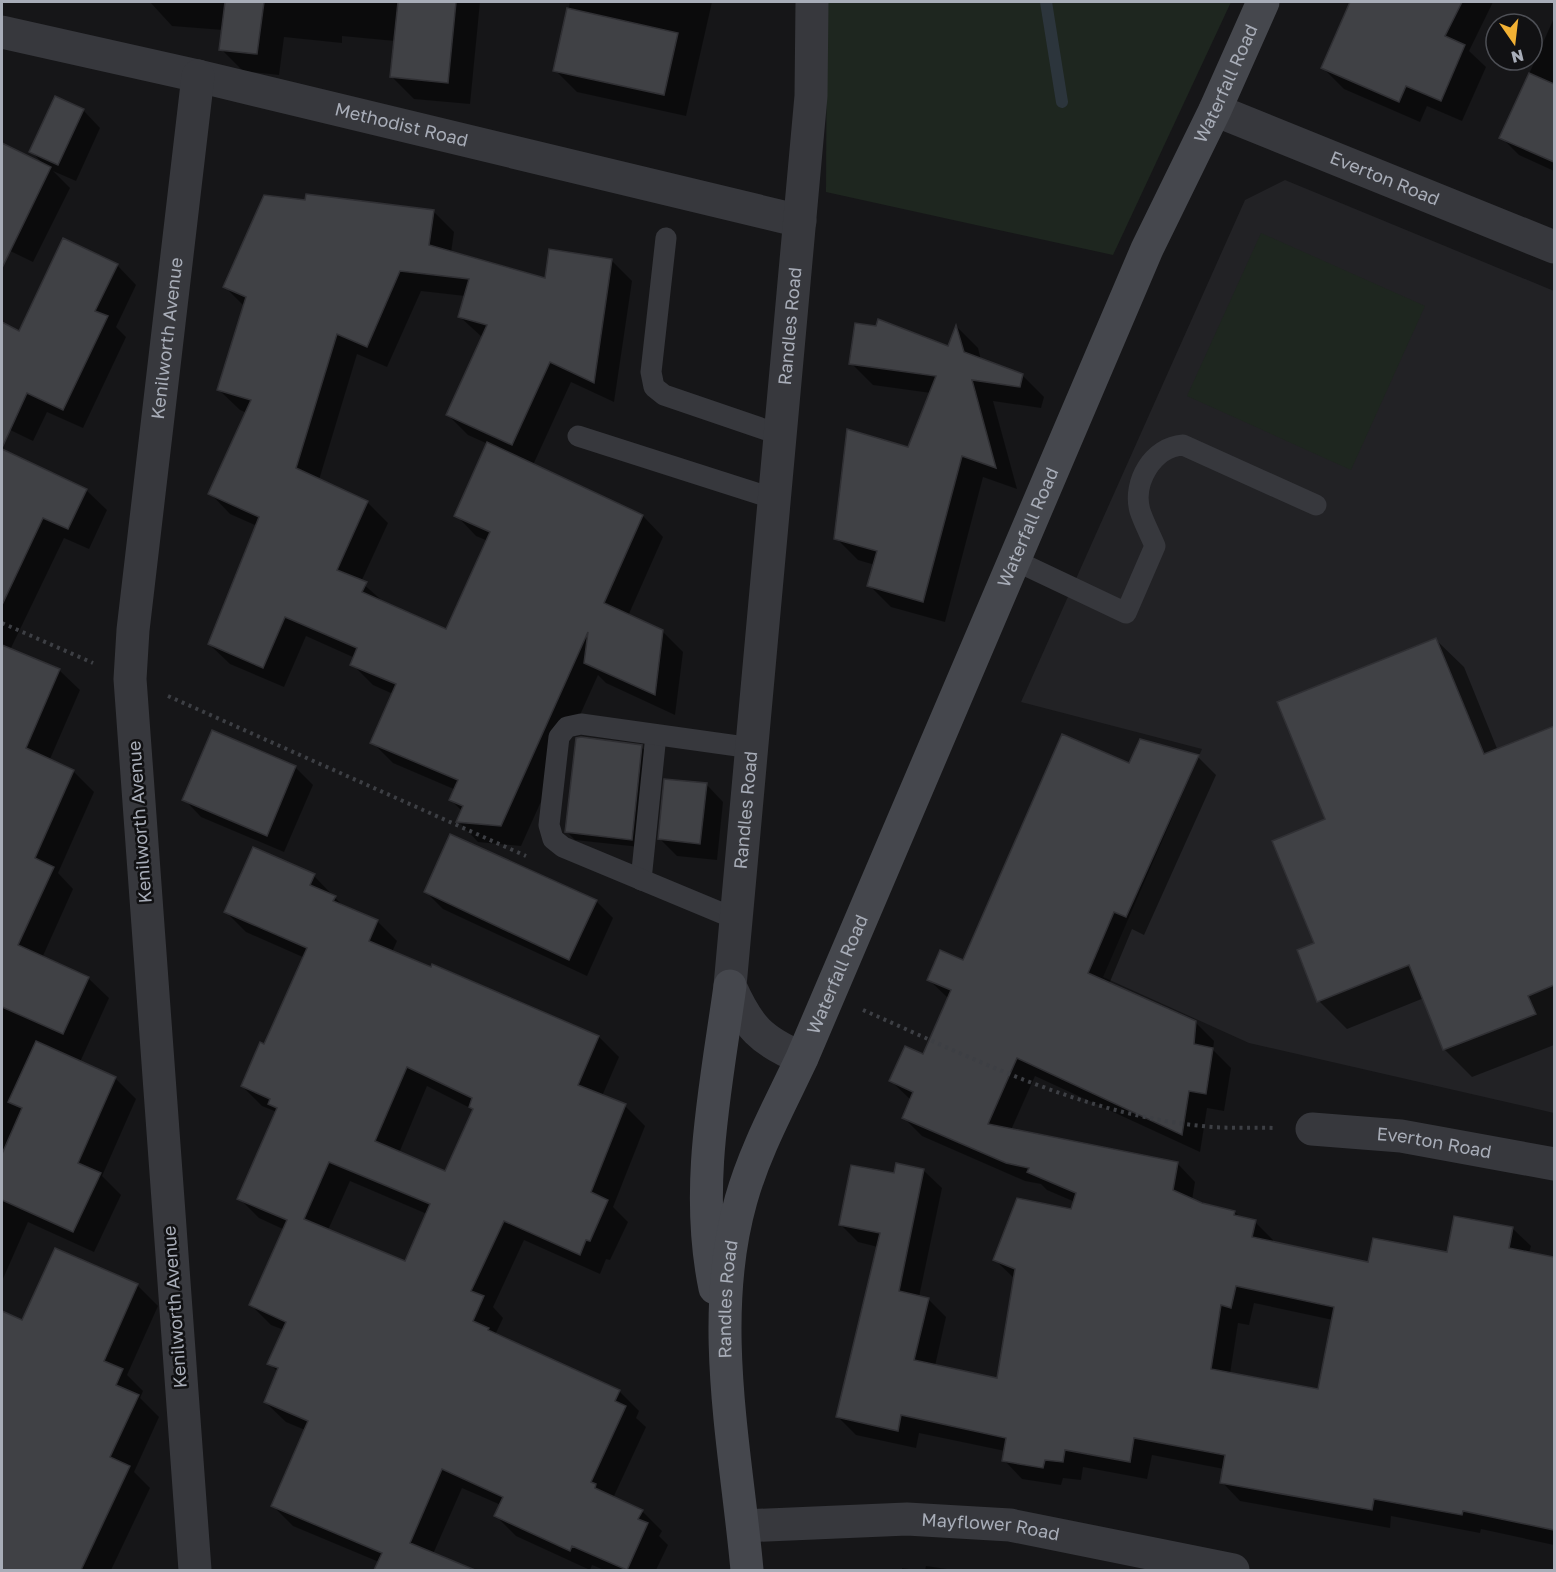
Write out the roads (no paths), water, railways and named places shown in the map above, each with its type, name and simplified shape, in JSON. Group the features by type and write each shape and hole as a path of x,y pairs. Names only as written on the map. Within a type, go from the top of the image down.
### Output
{"street":[{"name":"Randles Road","path":"730,986 811,96 812,2"},
{"name":"Waterfall Road","path":"802,1058 1147,249 1215,110 1263,2"},
{"name":"Methodist Road","path":"2,32 198,76 800,221"},
{"name":"Kenilworth Avenue","path":"195,1570 130,680 133,630 198,76"},
{"name":"Everton Road","path":"1215,110 1554,247"},
{"path":"730,986 750,1026 773,1046 802,1058"},
{"path":"723,1328 709,1260 705,1200 707,1154 730,986"},
{"name":"Randles Road","path":"747,1570 723,1328 731,1243 741,1200 756,1155 802,1058"},
{"name":"Everton Road","path":"1312,1129 1401,1136 1554,1164"},
{"name":"Mayflower Road","path":"743,1526 907,1519 1010,1526 1233,1570"}],"lane":[{"path":"666,238 651,372 654,387 664,395 781,435"},
{"path":"579,436 775,499"},
{"path":"1014,560 1126,613 1155,546 1140,509 1140,486 1148,464 1170,446 1183,445 1316,505"},
{"path":"736,919 563,847 553,839 549,825 559,737 567,727 581,724 752,748"},
{"path":"641,880 656,735"}],"waterway":[{"path":"1046,2 1062,102"}]}
